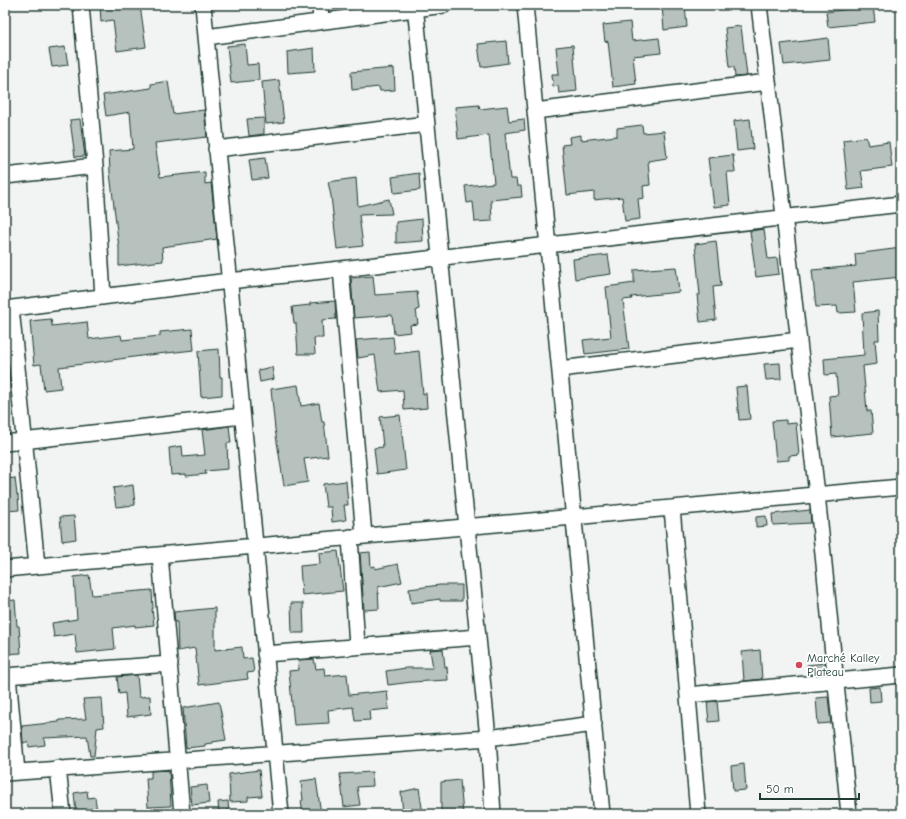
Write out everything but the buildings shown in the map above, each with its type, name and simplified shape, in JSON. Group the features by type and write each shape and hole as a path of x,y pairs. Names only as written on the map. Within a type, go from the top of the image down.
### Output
{"street":[{"path":"81,5 95,166 103,297"},
{"path":"203,5 281,814"},
{"path":"320,5 321,21"},
{"path":"206,37 415,7 444,5"},
{"path":"524,5 602,814"},
{"path":"759,5 817,494 849,814"},
{"path":"415,7 488,738 493,814"},
{"path":"535,111 768,82"},
{"path":"216,149 427,124"},
{"path":"5,176 95,166"},
{"path":"37,566 8,308 229,281 901,204"},
{"path":"341,269 357,537 357,646"},
{"path":"560,370 799,340"},
{"path":"5,443 242,416"},
{"path":"5,569 901,487"},
{"path":"672,508 698,814"},
{"path":"160,554 182,814"},
{"path":"265,654 478,637"},
{"path":"170,664 7,676 11,772 488,738 594,724"},
{"path":"688,695 901,675"},
{"path":"58,768 63,814"}],"place":[{"name":"Marché Kalley Plateau","path":"799,665"}]}
